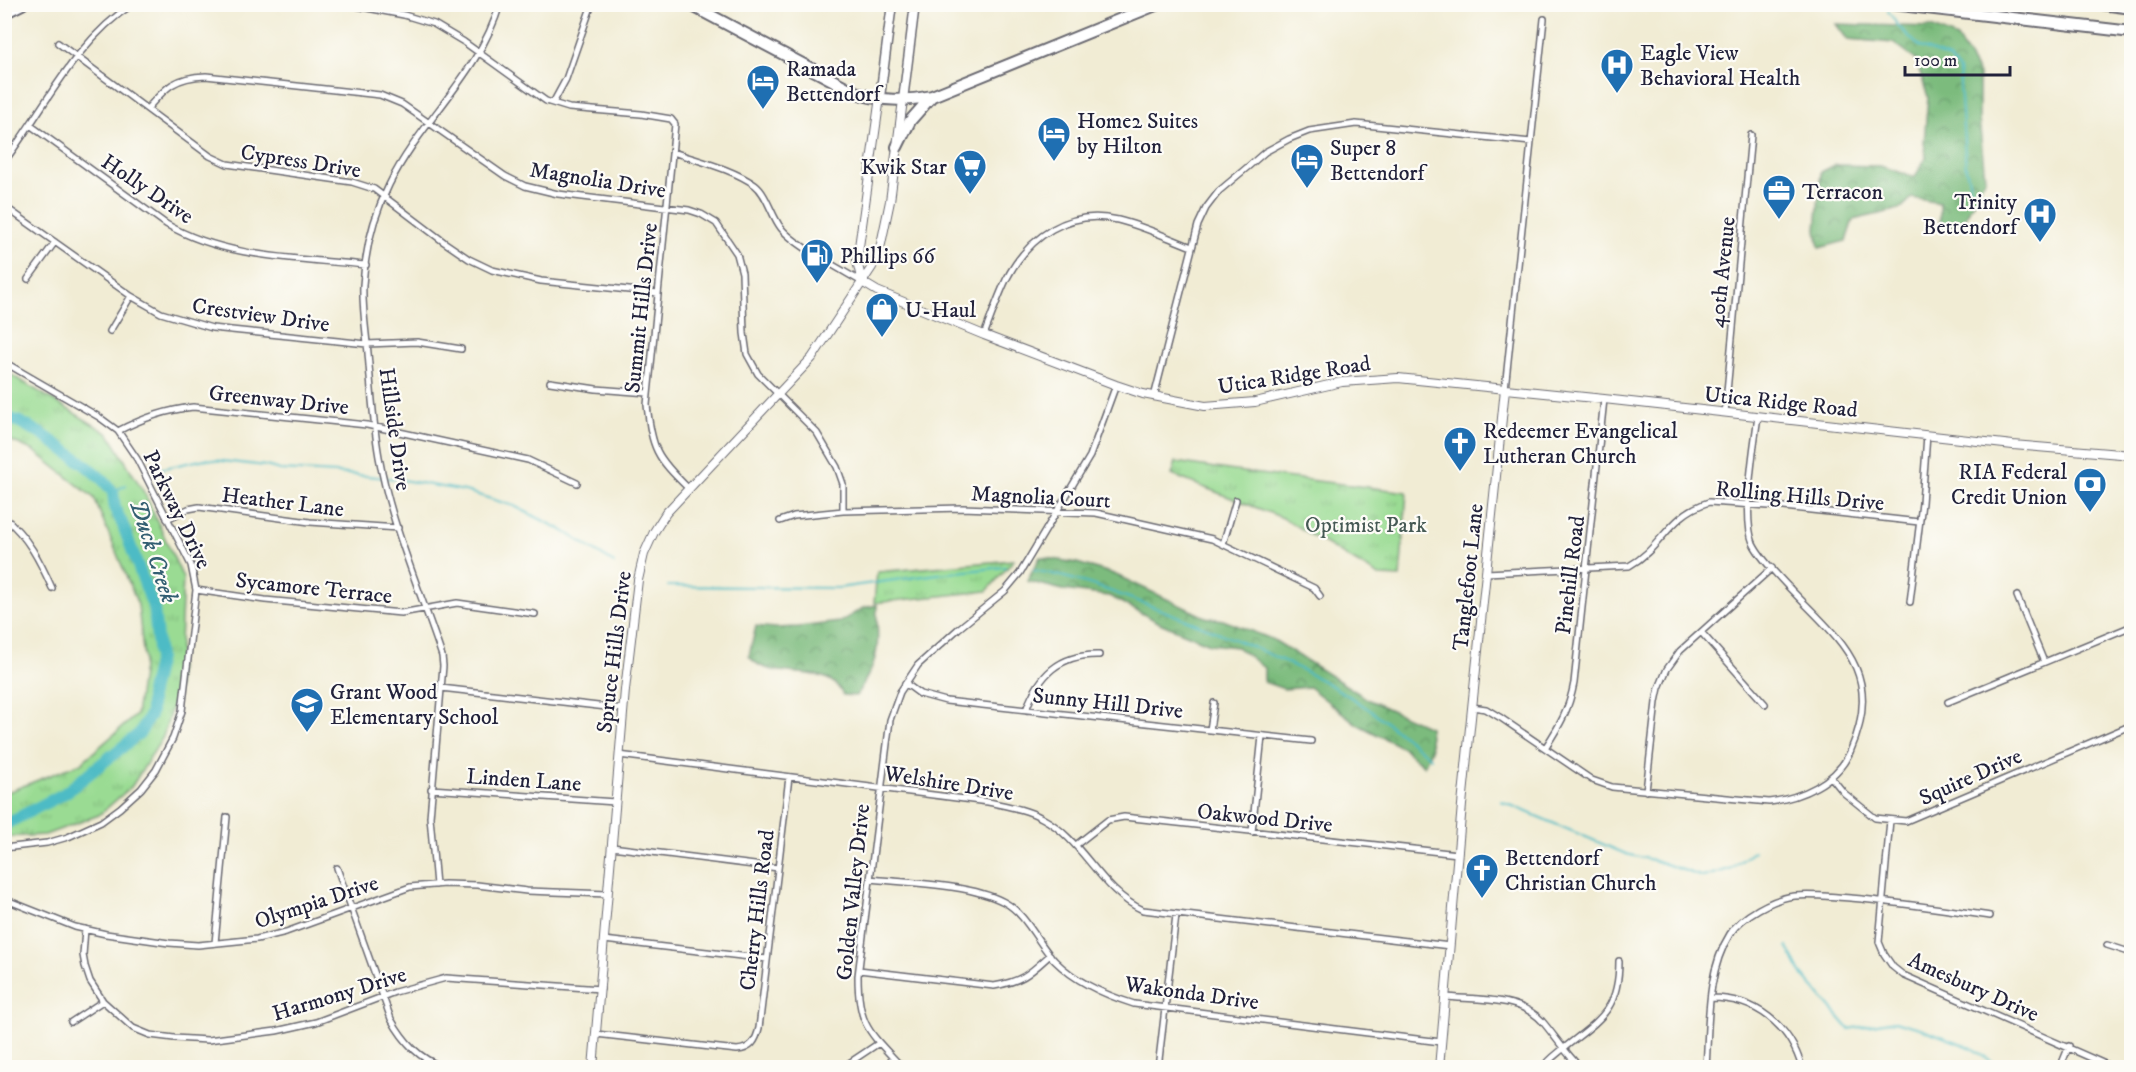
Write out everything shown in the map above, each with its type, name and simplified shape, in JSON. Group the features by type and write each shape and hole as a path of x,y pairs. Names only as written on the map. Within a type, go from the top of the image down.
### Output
{"highway":[{"path":"4,13 22,4"},
{"path":"689,4 855,92 864,96 903,100 932,96 1158,4"},
{"path":"1892,4 2132,32"},
{"path":"2102,4 2132,8"},
{"path":"897,147 910,121 932,96"}],"main road":[{"path":"862,282 857,261 892,4"},
{"name":"Spruce Hills Drive","path":"593,1068 619,755 638,580 644,554 666,513 813,358 872,267 881,244 890,201 915,4"},
{"name":"Utica Ridge Road","path":"862,282 877,291 984,335 1116,385 1154,397 1204,406 1234,405 1342,382 1374,378 1425,380 2013,446 2132,455"},
{"name":"Tanglefoot Lane","path":"1439,1068 1472,707 1505,389"}],"street":[{"path":"4,162 77,57 114,16 133,4"},
{"path":"346,4 404,15 434,24 553,104 566,78 592,4"},
{"name":"Hillside Drive","path":"436,885 430,828 431,789 442,656 398,528 379,457 363,286 376,212 383,197 400,166 480,54 500,4"},
{"name":"Tanglefoot Lane","path":"1505,389 1544,19"},
{"name":"Cypress Drive","path":"58,43 210,156 227,164 352,182 374,189 469,259 492,270 541,281 658,293"},
{"name":"Magnolia Drive","path":"147,109 175,81 190,76 380,95 402,104 505,176 525,186 558,194 667,207 701,214 716,223 737,254 742,273 747,354 758,374 817,433 837,467 843,484 843,511"},
{"name":"Summit Hills Drive","path":"553,104 569,108 641,114 671,119 675,124 647,405 654,445 661,460 688,488"},
{"name":"Holly Drive","path":"30,125 137,204 188,237 222,248 366,265"},
{"path":"1154,397 1198,225 1206,208 1219,191 1265,152 1309,131 1363,125 1531,141"},
{"name":"40th Avenue","path":"1725,413 1751,135"},
{"name":"Utica Ridge Road","path":"673,152 735,174 758,187 786,233 862,282"},
{"name":"Crestview Drive","path":"4,206 131,296 161,313 213,328 368,344 417,342 461,349"},
{"path":"984,335 1006,280 1017,261 1040,235 1055,226 1086,217 1119,220 1192,247"},
{"path":"28,279 55,242"},
{"path":"110,331 131,296"},
{"name":"Parkway Drive","path":"4,362 99,417 118,431 136,459 191,565 196,590 182,711 173,738 156,770 141,789 101,822 68,837 47,843 4,848"},
{"path":"550,382 596,389 648,393"},
{"name":"Golden Valley Drive","path":"906,1068 899,1064 865,1025 858,1001 859,970 890,720 900,692 918,665 1005,591 1035,550 1090,456 1116,385"},
{"name":"Pinehill Road","path":"1545,748 1570,705 1604,399"},
{"name":"Greenway Drive","path":"118,431 142,418 168,410 193,407 376,427 528,460 577,483"},
{"path":"1472,707 1486,709 1592,780 1612,787 1768,802 1788,800 1810,791 1831,777 1848,757 1860,731 1864,704 1862,680 1855,663 1839,641 1772,568 1753,542 1748,522 1758,416"},
{"path":"1911,603 1927,435"},
{"path":"1223,544 1236,500"},
{"name":"Rolling Hills Drive","path":"1486,573 1629,566 1639,560 1679,517 1709,502 1749,504 1919,522"},
{"name":"Heather Lane","path":"167,519 199,507 310,522 371,528 398,528"},
{"name":"Magnolia Court","path":"780,520 794,516 843,511 962,508 1113,515 1196,534 1223,544 1314,588 1320,596"},
{"path":"4,518 20,530 33,548 52,588"},
{"path":"1646,791 1659,688 1667,669 1680,651 1772,568"},
{"name":"Sycamore Terrace","path":"196,590 401,613 457,603 535,614"},
{"path":"2017,596 2044,662"},
{"path":"1948,702 2132,626"},
{"path":"1701,632 1765,704"},
{"path":"1026,710 1034,690 1046,674 1062,662 1084,655 1099,655"},
{"name":"Sunny Hill Drive","path":"905,683 920,694 946,701 1311,741"},
{"path":"441,688 624,709"},
{"path":"1210,730 1214,703"},
{"name":"Squire Drive","path":"1831,777 1859,807 1875,818 1906,821 2132,725"},
{"path":"1252,832 1262,736"},
{"name":"Welshire Drive","path":"619,755 988,802 1024,811 1062,831 1110,887 1132,905 1143,910 1450,946"},
{"name":"Cherry Hills Road","path":"596,1034 737,1050 745,1050 752,1045 759,1028 789,777"},
{"name":"Linden Lane","path":"431,789 615,802"},
{"path":"215,943 227,817"},
{"name":"Oakwood Drive","path":"1076,845 1108,820 1124,817 1458,854"},
{"name":"Amesbury Drive","path":"1890,820 1879,942 1893,967 1924,985 2069,1046 2114,1068"},
{"path":"612,848 777,868"},
{"path":"336,868 391,1019 403,1039 417,1053 445,1068"},
{"name":"Wakonda Drive","path":"870,879 967,890 1004,902 1015,910 1050,955 1068,972 1104,994 1134,1004 1441,1041"},
{"name":"Olympia Drive","path":"4,899 84,929 169,943 198,945 257,939 286,932 410,888 436,885 477,885 527,891 608,894"},
{"path":"1706,1068 1717,964 1731,932 1757,909 1773,901 1795,896 1882,901 1990,916"},
{"path":"1158,1068 1176,915"},
{"name":"Harmony Drive","path":"84,929 83,955 90,981 103,1001 133,1028 150,1035 208,1040 276,1031 316,1022 382,997 446,978 601,988"},
{"path":"604,940 767,959"},
{"path":"2107,945 2132,952"},
{"path":"859,970 994,986 1014,983 1029,974 1050,955"},
{"path":"1543,1068 1605,1015 1619,981 1619,961"},
{"path":"1445,996 1508,1002 1522,1007 1540,1019 1581,1068"},
{"path":"1712,998 1740,1002 1762,1011 1779,1023 1791,1042 1802,1068"},
{"path":"71,1022 103,1001"},
{"path":"849,1063 879,1043"},
{"path":"2060,1068 2069,1046"}],"green space":[{"path":"1836,24 1931,27 1957,38 1979,74 1979,119 1985,178 1964,221 1940,229 1940,203 1912,198 1900,209 1853,220 1846,241 1819,248 1816,230 1821,172 1835,165 1880,166 1915,177 1926,157 1924,142 1928,97 1916,60 1893,43 1847,39"},
{"path":"5,371 109,434 145,494 183,578 178,686 163,737 132,786 99,815 45,835 5,837 5,793 81,763 136,715 144,660 138,605 94,498 34,451 5,438"},
{"name":"Optimist Park","path":"1176,462 1407,492 1400,577 1379,576 1283,518 1172,475"},
{"path":"1040,557 1077,563 1114,574 1205,617 1223,620 1274,640 1369,700 1429,727 1431,750 1424,766 1403,748 1357,724 1309,687 1284,689 1264,682 1264,668 1237,647 1210,644 1162,624 1109,596 1063,590 1027,581"},
{"path":"1014,560 987,591 874,603 877,572"},
{"path":"877,605 876,655 856,696 843,695 835,684 825,678 812,674 771,670 759,665 749,656 756,626 798,627 840,622 863,608"}],"waterway":[{"path":"1888,11 1898,26 1920,47 1949,58 1959,70 1966,169 1971,189"},
{"name":"Duck Creek","path":"4,417 20,422 43,435 83,463 113,492 115,509 154,609 159,658 151,692 151,713 140,733 65,793 4,825"},
{"path":"160,469 205,459 266,466 280,470 397,479 465,491 514,506 562,530 614,563"},
{"path":"113,492 126,485"},
{"path":"668,586 838,588 1005,567"},
{"path":"1033,570 1083,582 1132,599 1243,643 1296,667 1370,710 1431,758"},
{"path":"1501,801 1626,854 1657,861 1703,877 1732,868 1754,851"},
{"path":"1787,946 1801,973 1849,1029 1895,1021 1970,1047 2002,1068"}],"place":[{"name":"Eagle View Behavioral Health","path":"1617,94"},
{"name":"Ramada Bettendorf","path":"763,110"},
{"name":"Home2 Suites by Hilton","path":"1054,162"},
{"name":"Super 8 Bettendorf","path":"1307,189"},
{"name":"Kwik Star","path":"970,195"},
{"name":"Terracon","path":"1779,220"},
{"name":"Trinity Bettendorf","path":"2040,243"},
{"name":"Phillips 66","path":"817,284"},
{"name":"U-Haul","path":"882,338"},
{"name":"Redeemer Evangelical Lutheran Church","path":"1460,472"},
{"name":"RIA Federal Credit Union","path":"2090,513"},
{"name":"Grant Wood Elementary School","path":"307,733"},
{"name":"Bettendorf Christian Church","path":"1482,899"}]}
